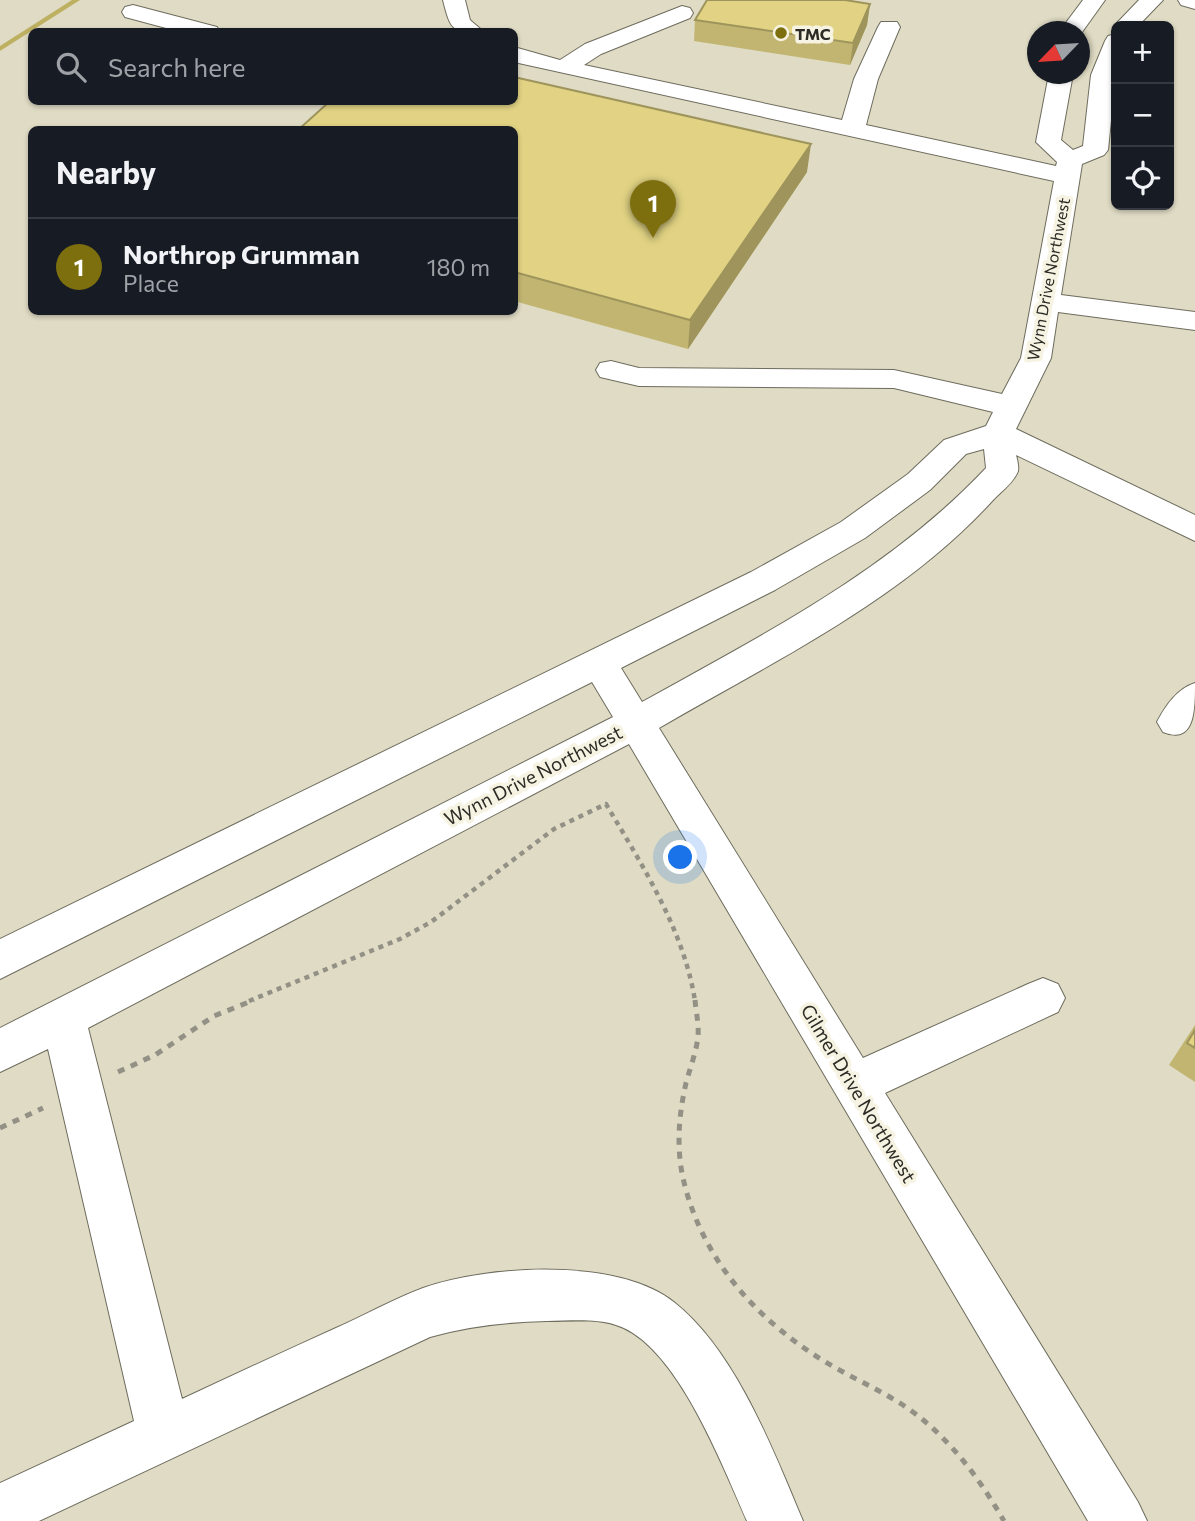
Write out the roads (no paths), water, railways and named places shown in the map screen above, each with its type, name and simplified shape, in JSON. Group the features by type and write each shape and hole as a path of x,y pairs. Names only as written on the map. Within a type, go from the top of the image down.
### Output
{"street":[{"path":"454,0 460,23 467,28"},
{"path":"1078,21 1094,0"},
{"path":"1130,21 1152,0"},
{"path":"1189,0 1195,2"},
{"path":"133,12 194,28"},
{"path":"563,68 593,49 682,13"},
{"path":"852,130 866,79 888,27"},
{"path":"518,55 563,68 852,130 1069,168 1096,150 1103,75 1111,54"},
{"path":"1059,84 1048,142 1069,168"},
{"name":"Wynn Drive Northwest","path":"0,1051 636,723 821,618 898,566 969,506 1002,470 1004,420 1036,358 1069,168"},
{"path":"1046,302 1195,321"},
{"path":"611,370 639,377 894,379 986,399 1004,420 1195,529"},
{"path":"0,960 763,581 853,530 919,482 955,447 1004,420"},
{"name":"Gilmer Drive Northwest","path":"600,664 1119,1521"},
{"path":"854,1084 1043,998"},
{"path":"63,1017 164,1434"},
{"path":"0,1511 425,1314 462,1302 510,1296 593,1296 628,1304 658,1319 685,1349 713,1390 775,1521"}],"waterway":[{"path":"33,28 77,0"},
{"path":"0,49 28,31"}],"place":[{"name":"TMC","path":"781,33"},
{"name":"Northrop Grumman","path":"653,238"}]}
